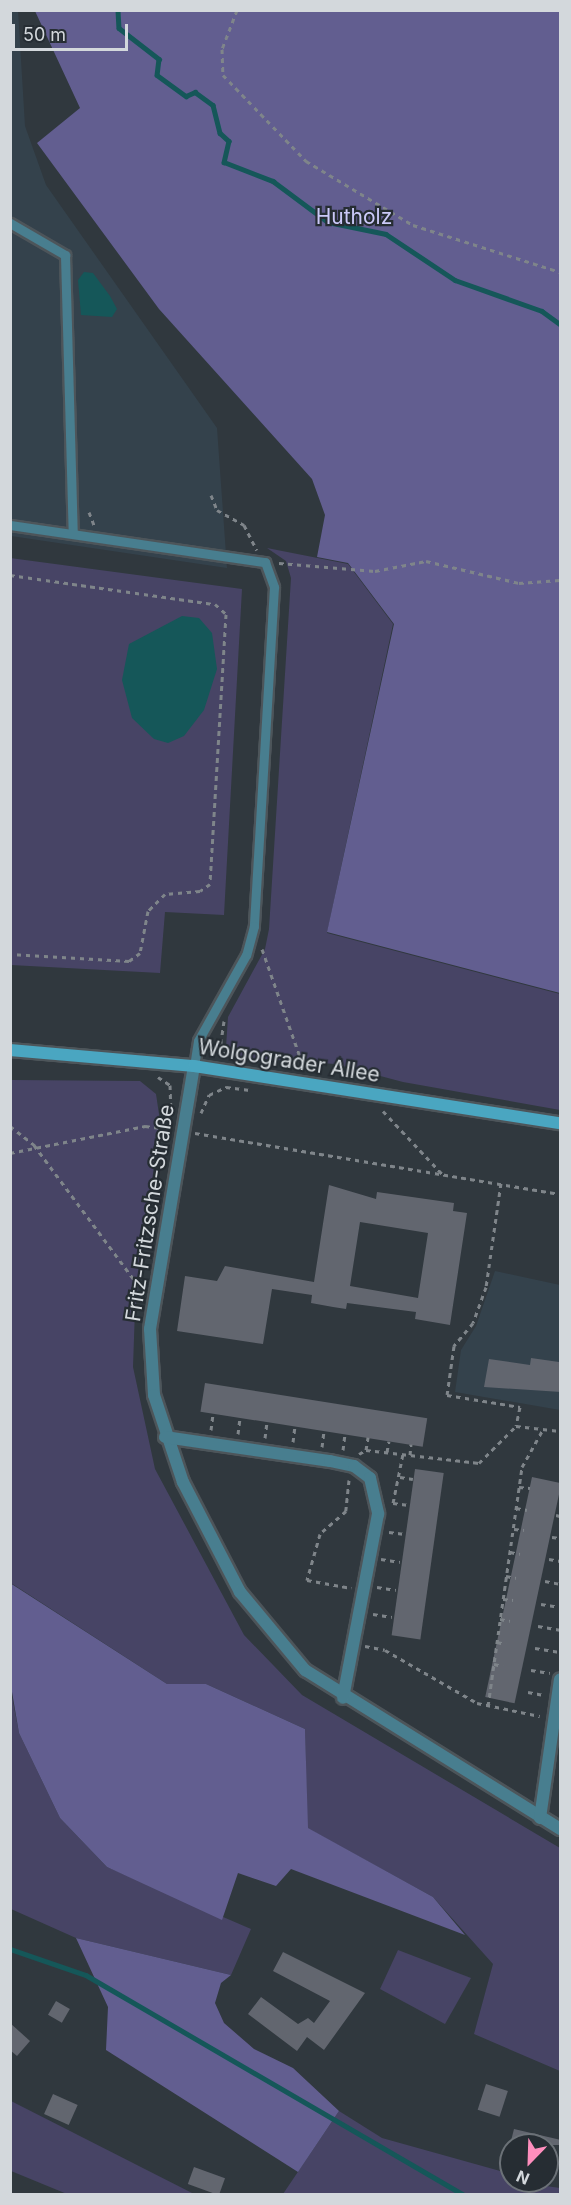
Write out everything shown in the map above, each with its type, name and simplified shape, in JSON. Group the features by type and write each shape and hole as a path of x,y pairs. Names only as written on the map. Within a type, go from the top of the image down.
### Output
{"main road":[{"name":"Wolgograder Allee","path":"10,1050 194,1066 561,1123"}],"street":[{"name":"Fritz-Fritzsche-Straße","path":"194,1066 177,1130 153,1306 154,1395 165,1437 240,1592 281,1645 343,1698 561,1829"},
{"path":"165,1437 350,1465 370,1478 379,1501 361,1612 343,1698"},
{"path":"540,1818 561,1677"}],"lane":[{"path":"10,223 65,255 74,534"},
{"path":"10,525 269,562 274,587 254,926 246,955 198,1041 194,1066"}],"path":[{"path":"237,10 222,49 223,75 306,161 413,225 561,272"},
{"path":"211,495 217,510 244,525 258,553"},
{"path":"89,512 94,525 106,528"},
{"path":"244,547 258,553 280,572"},
{"path":"269,562 375,571 426,561 519,583 561,580"},
{"path":"10,574 215,604 226,614 210,884 200,891 165,894 148,911 140,953 129,960 10,954"},
{"path":"255,964 262,949 263,938"},
{"path":"262,949 304,1068"},
{"path":"226,1016 221,1043 235,1062"},
{"path":"151,1072 170,1085 177,1130"},
{"path":"199,1117 209,1095 226,1087 262,1092"},
{"path":"383,1111 445,1177"},
{"path":"195,1133 197,1125"},
{"path":"10,1126 34,1145 153,1306"},
{"path":"10,1153 34,1145 145,1126 445,1177 501,1183 561,1194"},
{"path":"366,1450 479,1463 516,1426 520,1407 447,1395 454,1346 473,1323 486,1287 501,1183"},
{"path":"516,1426 542,1431 561,1431"},
{"path":"488,1706 522,1467 542,1431"},
{"path":"368,1437 366,1450 350,1465 346,1511 320,1534 307,1580 396,1590"},
{"path":"387,1452 389,1441"},
{"path":"410,1455 411,1444"},
{"path":"393,1503 403,1454"},
{"path":"400,1476 413,1479"},
{"path":"519,1487 530,1488"},
{"path":"379,1501 409,1505"},
{"path":"516,1508 527,1510"},
{"path":"556,1515 561,1516"},
{"path":"513,1528 524,1530"},
{"path":"552,1537 561,1538"},
{"path":"510,1552 520,1554"},
{"path":"369,1557 400,1562"},
{"path":"549,1559 561,1561"},
{"path":"506,1576 516,1578"},
{"path":"545,1581 561,1584"},
{"path":"503,1599 513,1600"},
{"path":"542,1604 561,1607"},
{"path":"361,1612 392,1617"},
{"path":"500,1619 510,1621"},
{"path":"538,1626 561,1630"},
{"path":"497,1642 506,1644"},
{"path":"355,1643 385,1650 488,1706 555,1719"},
{"path":"535,1647 561,1652"},
{"path":"494,1665 502,1666"},
{"path":"531,1670 561,1677"},
{"path":"491,1689 499,1690"}],"shaded area":[{"path":"18,10 25,126 46,185 217,428 227,568 11,536 10,11"},
{"path":"267,548 348,564 393,624 327,933 560,994 560,1110 403,1082 335,1064 235,1057 226,1047 228,1017 265,949 269,929 291,578 286,561"},
{"path":"10,558 242,589 224,915 165,912 160,973 11,965"},
{"path":"11,1080 140,1081 156,1094 160,1121 135,1309 133,1367 155,1469 244,1635 302,1695 560,1848 560,2071 474,2034 493,1964 433,1897 307,1828 305,1729 206,1684 167,1684 11,1583"},
{"path":"495,1271 560,1285 560,1410 455,1392 461,1350 476,1326"},
{"path":"10,1686 19,1733 60,1818 107,1867 251,1929 231,1975 76,1938 11,1909"},
{"path":"398,1950 471,1978 445,2024 380,1989"},
{"path":"10,2101 194,2194 67,2194 11,2171"},
{"path":"339,2111 382,2138 499,2171 499,2193 559,2193 560,2188 560,2194 283,2194"}],"green space":[{"name":"Hutholz","path":"35,11 560,11 560,993 327,932 394,624 348,563 317,557 325,515 312,479 159,309 37,143 80,108"},
{"path":"10,1583 167,1684 206,1684 305,1729 308,1828 433,1897 465,1935 291,1869 276,1886 238,1873 222,1920 107,1867 60,1818 19,1733 11,1686"},
{"path":"76,1938 231,1975 221,1983 215,2003 224,2023 254,2049 293,2068 339,2111 298,2172 106,2050 108,2007"}],"water":[{"path":"84,272 93,273 110,296 117,309 112,317 81,315 78,280"},
{"path":"182,616 199,618 212,633 217,669 204,710 184,736 168,743 154,739 132,718 122,680 129,644"}],"building":[{"path":"329,1185 376,1199 377,1192 454,1203 453,1211 467,1213 450,1325 415,1319 416,1312 347,1303 346,1309 333,1307 311,1303 312,1295 272,1289 263,1344 177,1331 185,1276 217,1281 225,1266 314,1282","holes":["360,1222 428,1233 418,1298 350,1286"]},
{"path":"531,1358 559,1362 561,1392 484,1387 489,1359 530,1365"},
{"path":"205,1383 427,1418 423,1447 200,1412"},
{"path":"415,1469 444,1473 420,1639 392,1635"},
{"path":"532,1477 560,1483 560,1490 515,1703 485,1697"},
{"path":"283,1952 365,1993 324,2050 307,2037 297,2051 248,2014 261,1997 298,2024 308,2018 314,2023 330,2001 273,1971"},
{"path":"56,2001 70,2009 62,2023 48,2015"},
{"path":"10,2023 30,2041 17,2056 10,2050"},
{"path":"486,2084 508,2091 500,2117 478,2110"},
{"path":"53,2094 78,2105 69,2125 44,2114"},
{"path":"514,2129 531,2133 513,2133"},
{"path":"194,2167 225,2178 219,2194 188,2184"}],"waterway":[{"path":"118,10 119,28 159,59 157,75 186,96 195,92 213,105 220,133 229,141 224,162 273,181 328,222 386,234 455,280 542,311 560,324"},
{"path":"10,1949 86,1975 463,2194"}]}
